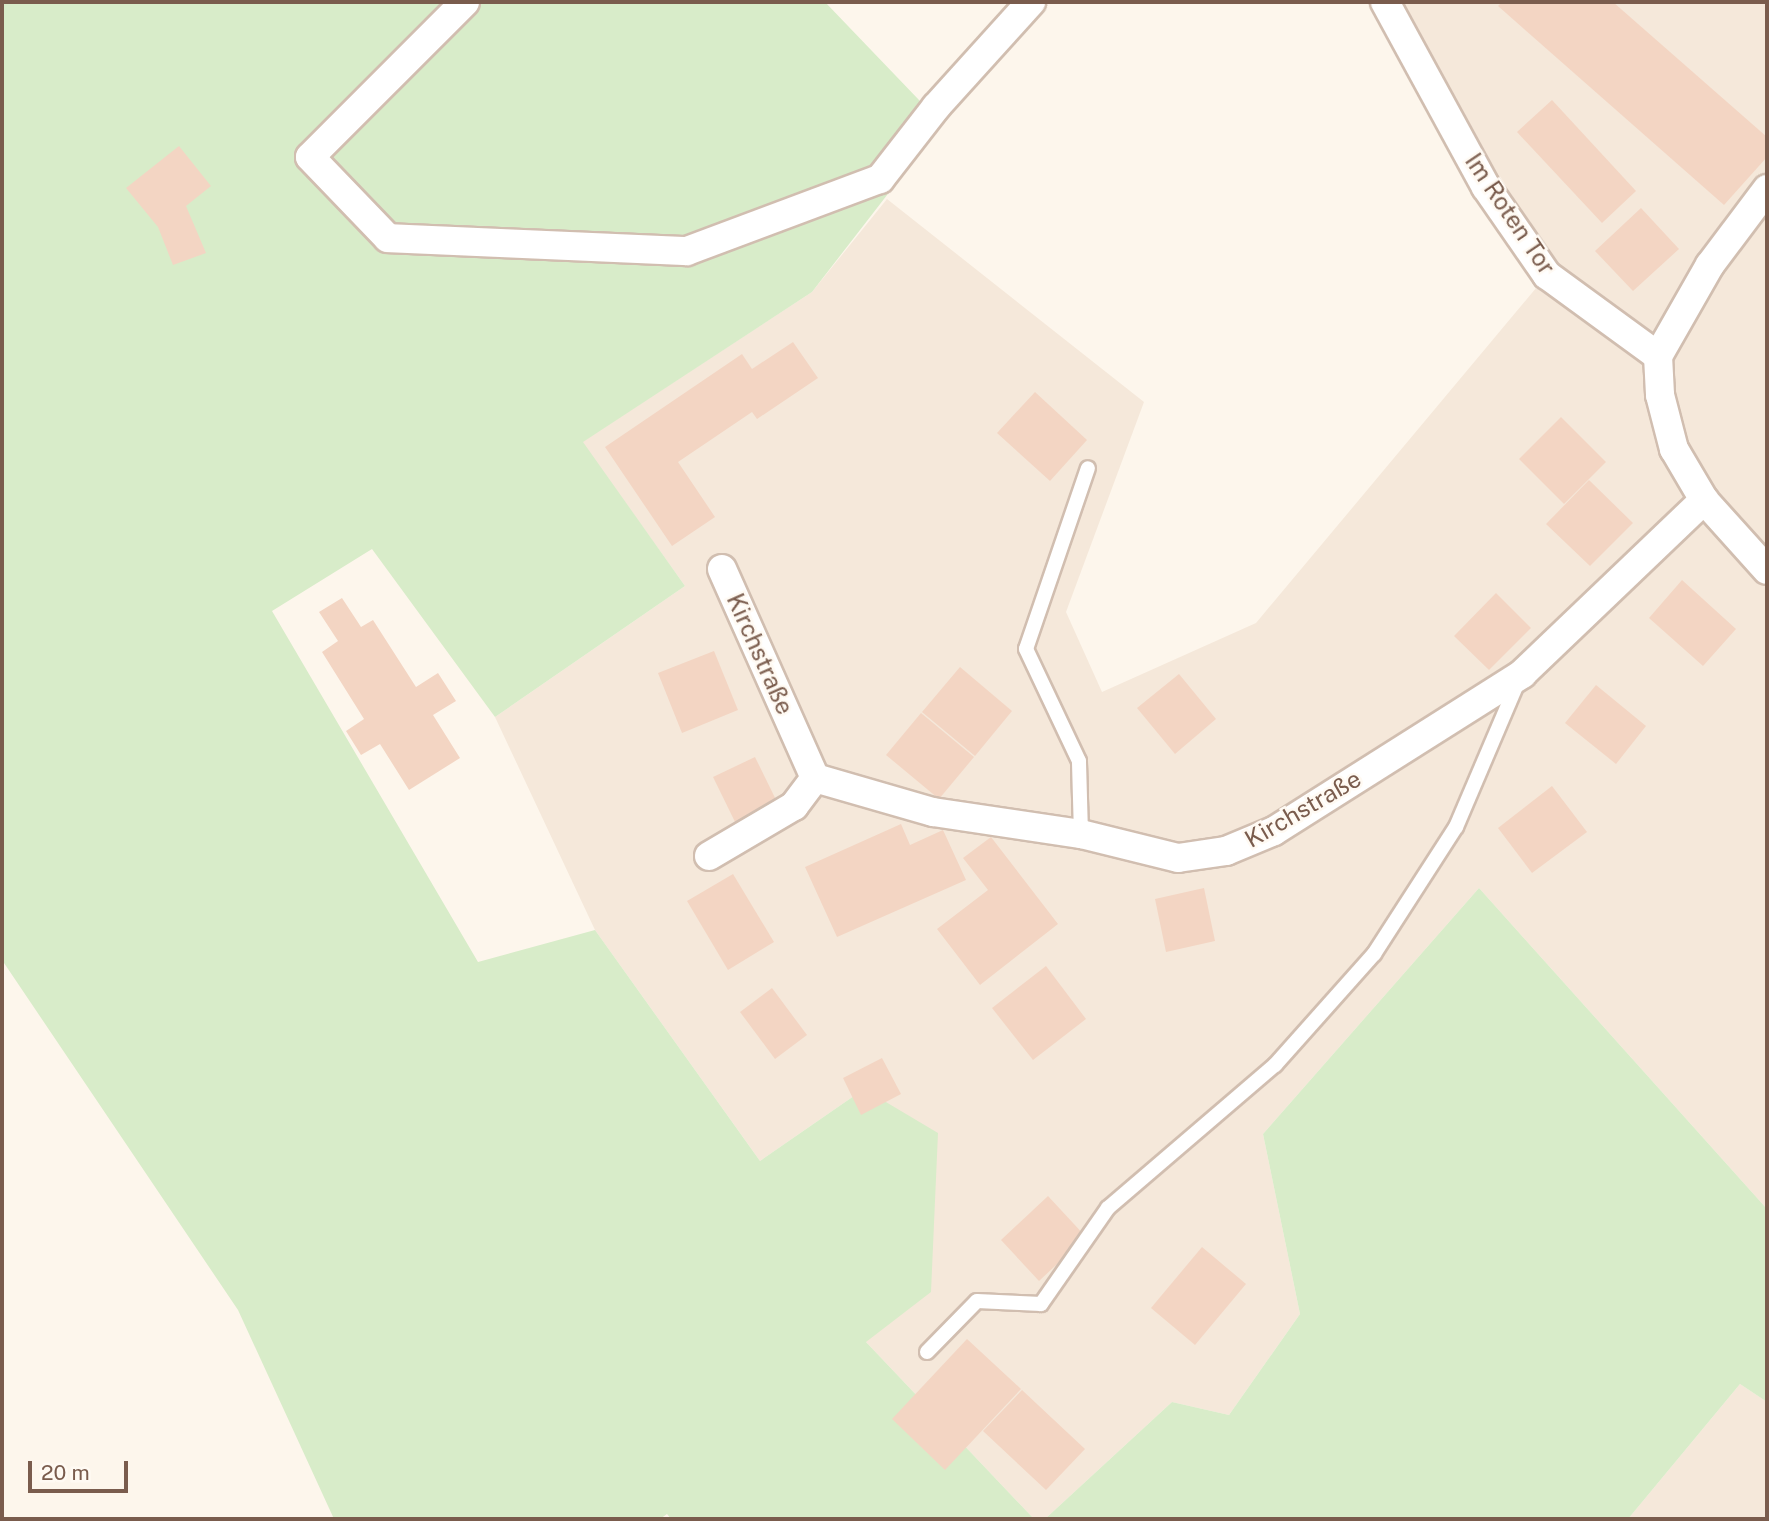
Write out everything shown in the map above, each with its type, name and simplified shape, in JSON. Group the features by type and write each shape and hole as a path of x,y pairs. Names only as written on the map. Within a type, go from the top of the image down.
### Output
{"street":[{"path":"466,2 310,157 388,238 687,251 880,179 936,107 1031,2"},
{"name":"Im Roten Tor","path":"1385,2 1486,187 1547,275 1658,355"},
{"path":"1764,199 1710,265 1658,355 1660,395 1674,449 1704,500 1767,569"},
{"name":"Kirchstraße","path":"722,569 815,778 933,812 1081,834 1178,858 1226,851 1274,831 1522,674 1704,500"},
{"path":"709,856 794,806 815,778"}],"lane":[{"path":"1081,834 1079,761 1026,649 1088,468"},
{"path":"927,1352 977,1301 1041,1304 1108,1208 1275,1065 1374,954 1455,827 1522,674"}],"shaded area":[{"path":"1385,2 1767,2 1767,1209 1479,888 1263,1134 1300,1314 1229,1415 1172,1402 1045,1519 1034,1519 866,1342 864,1089 760,1161 595,930 495,717 685,586 582,442 812,292 887,199 1144,402 1066,612 1102,692 1256,623 1547,275"},
{"path":"1740,1384 1767,1402 1767,1519 1628,1519"}],"green space":[{"path":"2,2 825,2 942,124 812,292 583,442 685,586 495,717 372,549 272,611 478,962 595,930 760,1161 864,1089 938,1133 931,1292 866,1342 1034,1519 671,1519 667,1514 660,1519 334,1519 238,1310 2,960"},
{"path":"1479,888 1767,1209 1767,1402 1740,1384 1628,1519 1045,1519 1172,1402 1229,1415 1300,1314 1263,1134"}],"building":[{"path":"1502,2 1613,2 1767,137 1767,157 1724,205 1498,6"},
{"path":"1552,100 1636,191 1602,223 1517,132"},
{"path":"179,146 211,186 186,206 206,253 173,265 158,227 126,188"},
{"path":"1641,208 1679,249 1633,291 1595,251"},
{"path":"793,342 818,378 757,419 752,412 678,462 715,517 672,546 605,447 742,354 752,369"},
{"path":"1035,392 1087,440 1050,481 997,433"},
{"path":"1561,417 1606,462 1564,504 1519,459"},
{"path":"1589,480 1633,523 1590,566 1546,524"},
{"path":"1682,580 1736,629 1703,666 1649,618"},
{"path":"1496,593 1531,628 1489,670 1454,636"},
{"path":"342,598 361,627 373,620 416,687 438,673 456,701 433,715 460,758 409,790 380,744 361,755 346,731 364,719 322,652 338,641 319,612"},
{"path":"714,651 738,710 682,733 658,673"},
{"path":"960,667 1012,711 975,756 922,712"},
{"path":"1179,674 1216,719 1175,754 1137,708"},
{"path":"1596,685 1646,726 1616,764 1565,723"},
{"path":"921,713 974,757 939,799 886,755"},
{"path":"755,757 780,808 738,828 713,777"},
{"path":"1552,786 1587,832 1532,873 1498,828"},
{"path":"901,824 910,845 943,830 966,880 837,937 805,867"},
{"path":"991,837 1058,924 980,985 937,929 988,890 963,858"},
{"path":"733,874 774,942 728,970 687,901"},
{"path":"1204,888 1215,941 1166,952 1155,899"},
{"path":"1046,966 1086,1019 1033,1060 992,1008"},
{"path":"772,988 807,1035 775,1059 740,1012"},
{"path":"882,1058 901,1094 861,1115 843,1078"},
{"path":"1048,1196 1086,1237 1039,1281 1001,1240"},
{"path":"1202,1247 1246,1284 1195,1345 1151,1308"},
{"path":"967,1339 1021,1389 945,1470 892,1419"},
{"path":"1022,1390 1085,1449 1046,1490 983,1431"}]}
